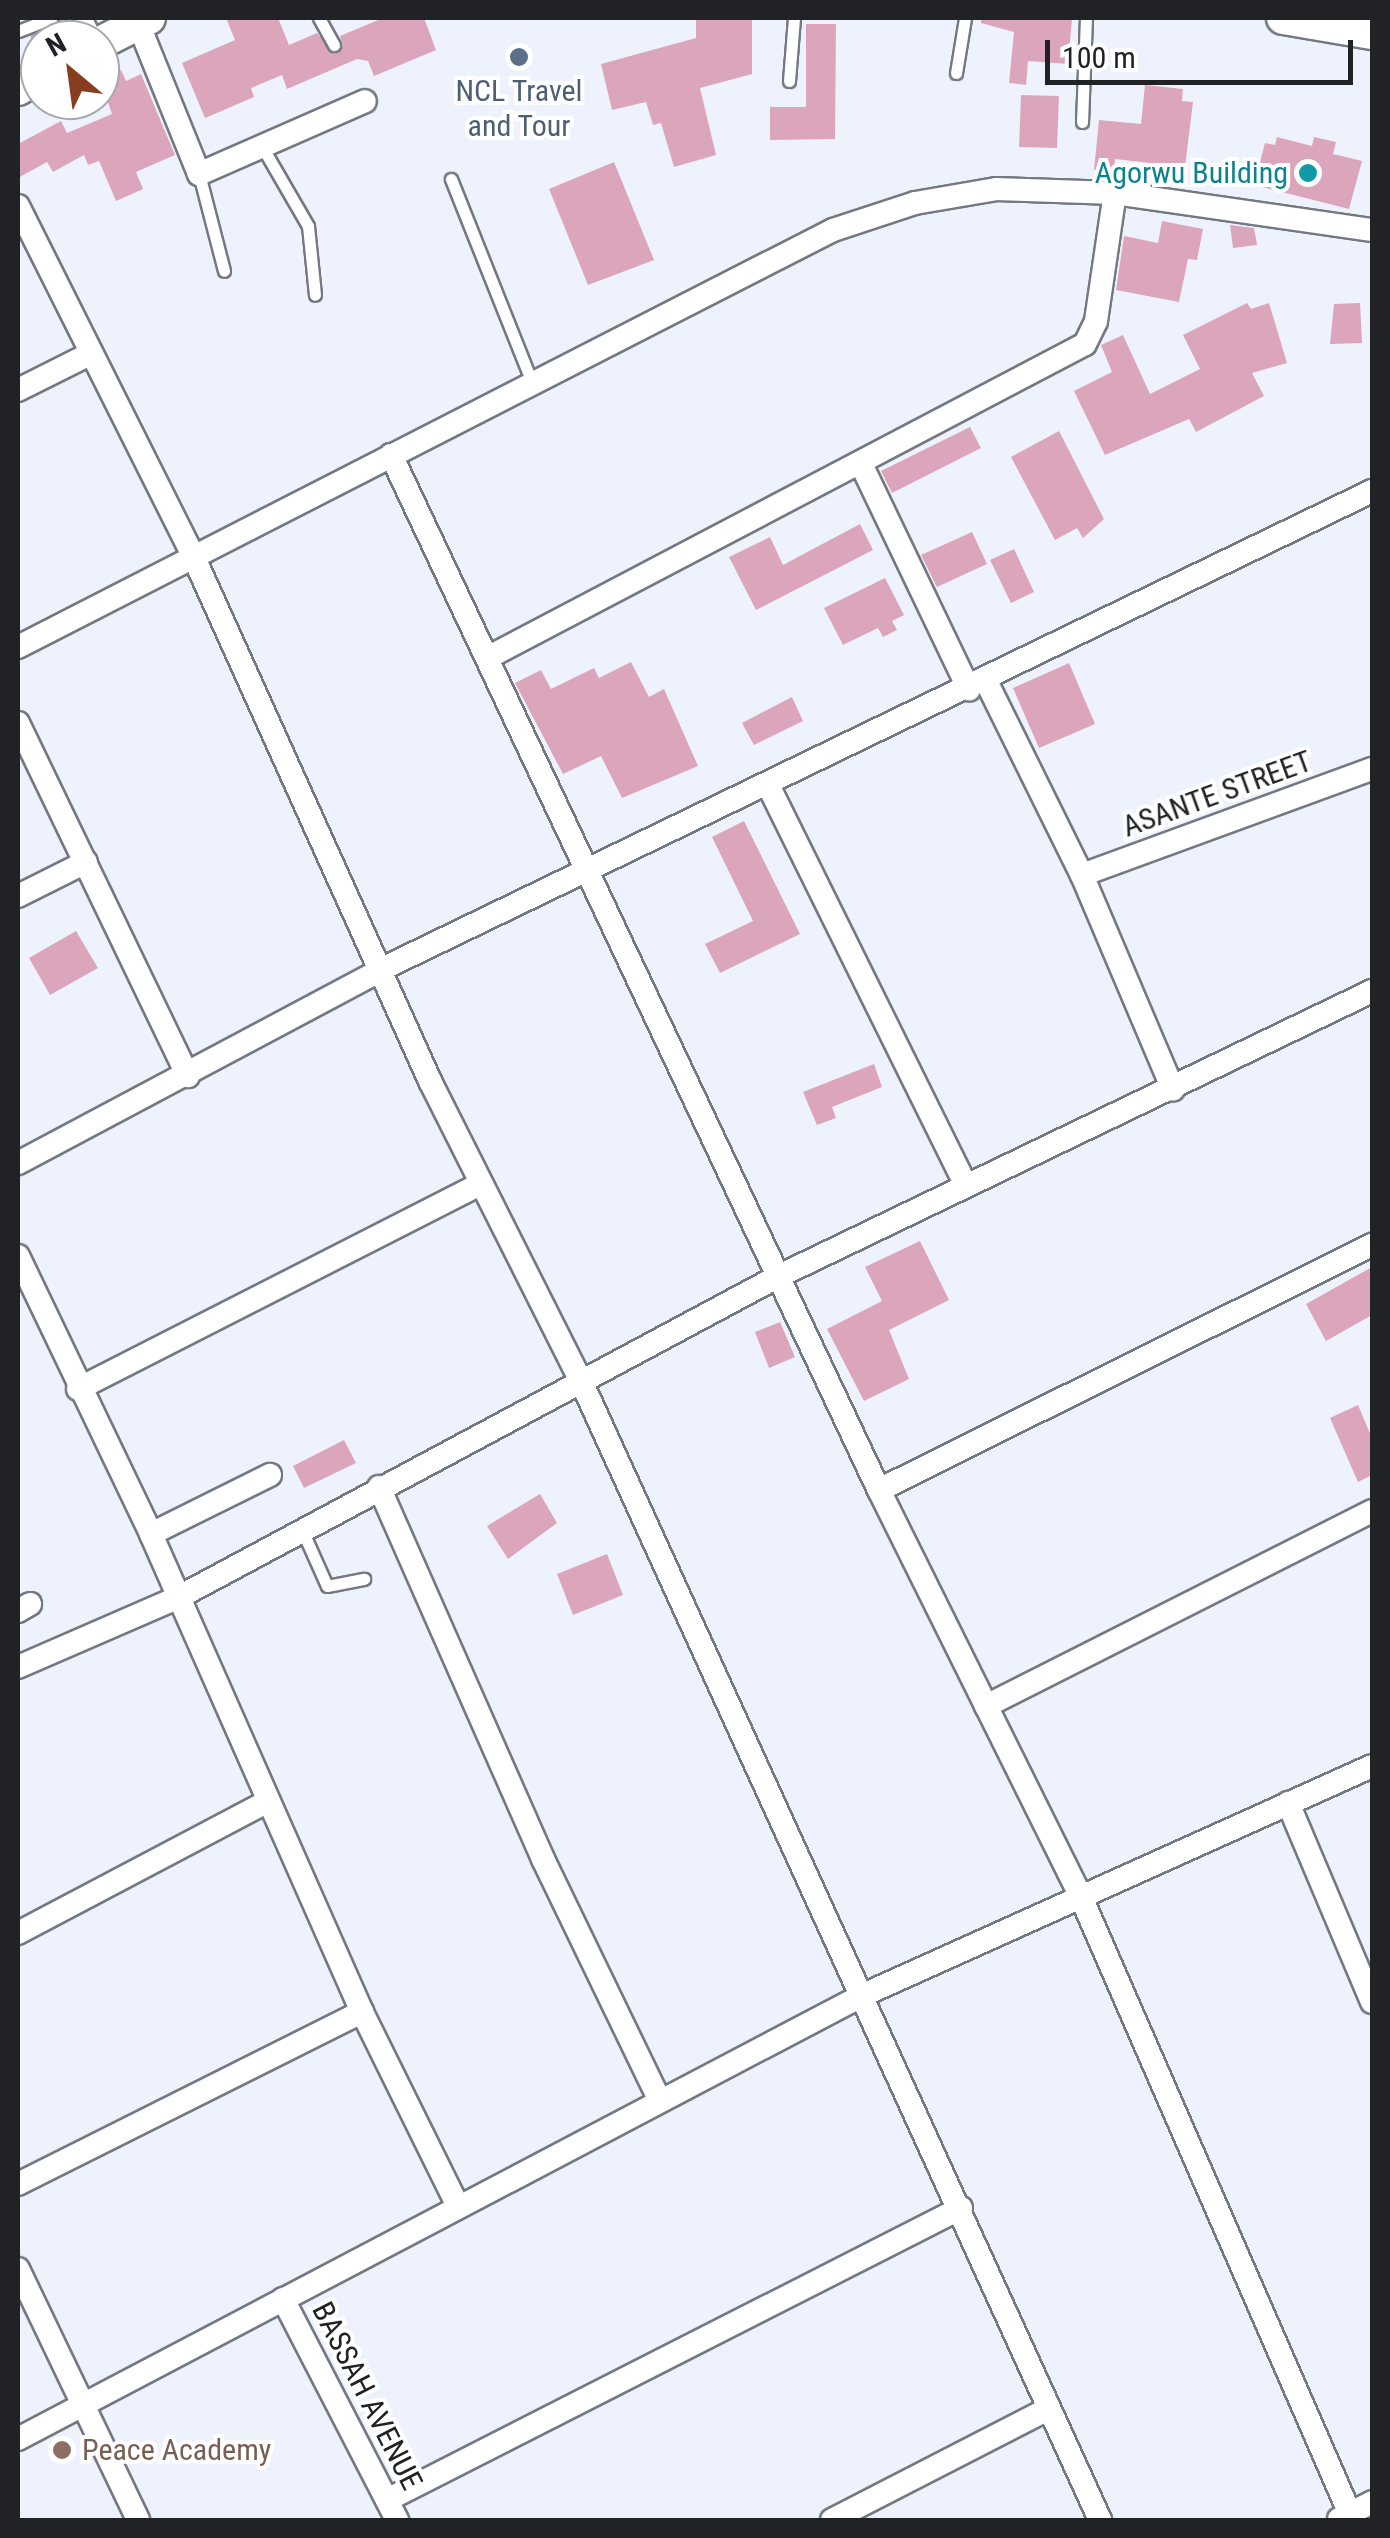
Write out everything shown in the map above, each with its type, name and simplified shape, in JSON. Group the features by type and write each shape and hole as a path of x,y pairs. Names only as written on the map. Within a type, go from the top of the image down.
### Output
{"main road":[{"path":"1290,18 1372,33"},
{"path":"120,32 143,20"}],"street":[{"path":"143,20 199,174 264,150 365,101"},
{"path":"18,648 195,560 391,455 866,220 996,189 1115,194 1372,230"},
{"path":"487,658 1084,344 1096,321 1115,194"},
{"path":"18,206 195,560 480,1184 582,1381 1100,2520"},
{"path":"18,390 90,354"},
{"path":"391,455 878,1490 1080,1897 1343,2517 1372,2502"},
{"path":"861,464 1082,875 1172,1089"},
{"path":"18,1163 188,1076 384,968 587,874 1372,491"},
{"path":"18,723 188,1076"},
{"name":"ASANTE STREET","path":"1082,875 1372,769"},
{"path":"768,785 966,1185"},
{"path":"18,896 86,862"},
{"path":"18,1667 179,1597 777,1277 1372,991"},
{"path":"78,1389 480,1184"},
{"path":"878,1490 1372,1245"},
{"path":"18,1256 78,1389 151,1534 362,2012 457,2204"},
{"path":"151,1534 270,1475"},
{"path":"379,1487 543,1859 659,2099"},
{"path":"986,1706 1372,1512"},
{"path":"18,2439 457,2204 861,1996 1372,1766"},
{"path":"18,1932 268,1800"},
{"path":"1288,1803 1372,2002"},
{"path":"18,2184 362,2012"},
{"path":"392,2510 960,2208"},
{"path":"18,2270 138,2520"},
{"name":"BASSAH AVENUE","path":"283,2299 392,2510"},
{"path":"832,2520 1048,2409"}],"lane":[{"path":"18,31 52,18"},
{"path":"319,18 334,45"},
{"path":"789,81 794,18"},
{"path":"956,73 966,18"},
{"path":"1082,122 1086,18"},
{"path":"264,150 308,226 315,294"},
{"path":"199,174 224,271"},
{"path":"451,179 532,384"},
{"path":"302,1530 326,1586 364,1579"}],"building":[{"path":"226,18 278,18 289,45 317,33 335,54 343,46 340,36 383,18 424,18 436,50 374,76 368,61 357,59 287,89 282,75 251,88 254,97 205,118 182,63 235,40"},
{"path":"696,18 752,18 752,74 700,88 716,155 674,167 661,123 653,125 646,102 612,110 601,64 696,38"},
{"path":"981,18 1072,18 1068,64 1028,61 1026,85 1009,83 1014,32 981,23"},
{"path":"806,24 836,24 835,139 770,140 770,107 806,107"},
{"path":"120,70 126,81 141,74 175,155 136,172 143,189 116,201 99,161 88,165 84,155 53,172 47,162 18,178 18,144 61,121 67,133 98,120 120,120"},
{"path":"1145,85 1183,89 1182,101 1193,102 1185,167 1115,159 1114,172 1094,170 1099,120 1141,124"},
{"path":"1021,95 1059,96 1057,148 1019,147"},
{"name":"Agorwu Building","path":"1277,137 1312,146 1314,137 1336,142 1333,154 1362,161 1349,209 1254,185 1265,143 1275,145"},
{"path":"614,162 654,260 588,285 549,189"},
{"path":"1162,221 1203,229 1197,260 1188,259 1179,302 1116,290 1124,236 1158,243"},
{"path":"1230,225 1254,228 1257,245 1233,248"},
{"path":"1247,303 1251,309 1269,303 1287,363 1252,373 1264,396 1196,432 1189,419 1105,455 1074,391 1112,372 1101,345 1123,335 1150,394 1200,369 1183,335"},
{"path":"1360,303 1362,343 1330,344 1334,304"},
{"path":"970,427 981,448 892,493 881,471"},
{"path":"1059,431 1104,519 1083,538 1077,528 1055,540 1011,457"},
{"path":"860,524 873,550 756,610 729,557 770,537 783,565"},
{"path":"972,532 987,564 937,587 921,555"},
{"path":"1014,549 1034,592 1011,603 990,560"},
{"path":"885,578 904,615 892,621 897,630 883,637 878,628 843,645 824,608"},
{"path":"631,662 649,697 664,689 698,766 622,798 601,756 563,774 515,683 541,670 551,689 594,668 599,678"},
{"path":"1069,663 1095,724 1039,748 1013,688"},
{"path":"792,697 803,721 754,745 742,723"},
{"path":"744,821 800,934 720,973 705,944 753,921 712,837"},
{"path":"76,931 98,968 50,995 29,958"},
{"path":"874,1064 882,1087 832,1107 836,1118 817,1125 803,1092"},
{"path":"920,1241 949,1300 889,1330 909,1379 864,1401 827,1329 882,1301 865,1267"},
{"path":"1372,1267 1372,1315 1326,1341 1306,1304"},
{"path":"780,1322 795,1357 769,1368 755,1332"},
{"path":"1358,1405 1372,1438 1372,1475 1358,1482 1330,1418"},
{"path":"344,1440 356,1463 304,1488 293,1466"},
{"path":"540,1494 557,1523 508,1559 487,1526"},
{"path":"607,1554 623,1595 573,1615 557,1574"}],"place":[{"name":"NCL Travel and Tour","path":"519,57"},
{"name":"Agorwu Building","path":"1308,173"},
{"name":"Peace Academy","path":"62,2450"}]}
